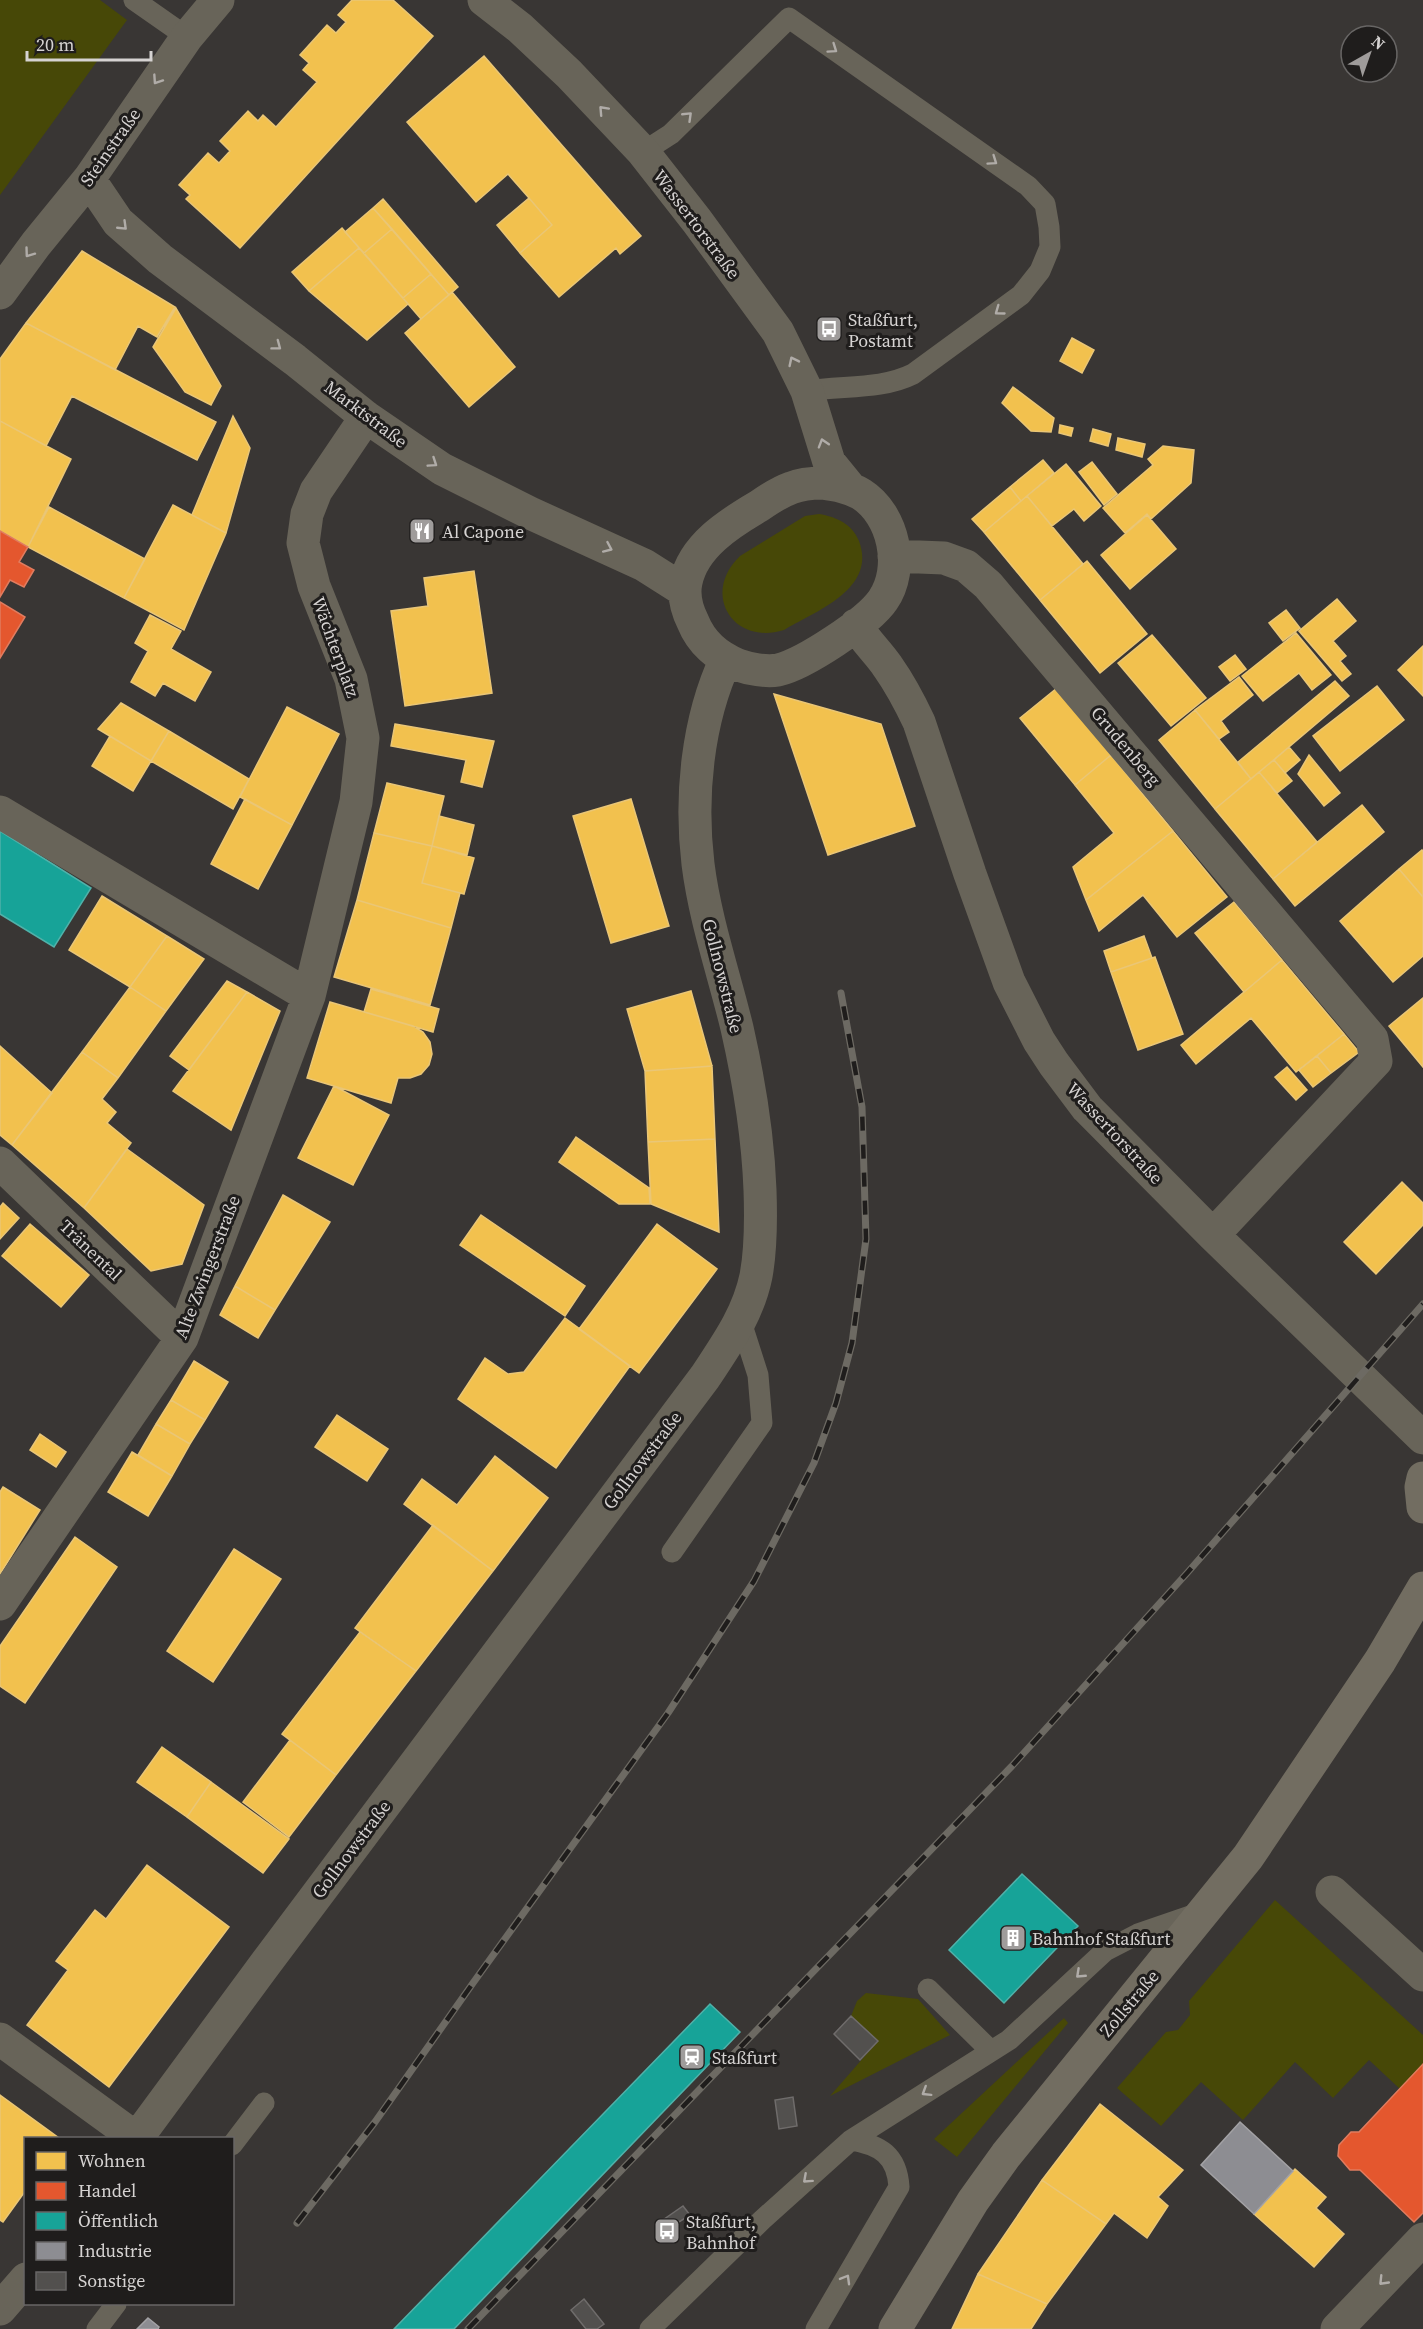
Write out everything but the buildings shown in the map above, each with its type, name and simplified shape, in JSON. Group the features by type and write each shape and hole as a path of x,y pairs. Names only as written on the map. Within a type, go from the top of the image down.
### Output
{"main road":[{"path":"1423,1478 1421,1487 1423,1507"},
{"name":"Zollstraße","path":"895,2329 973,2201 1006,2155 1206,1910 1266,1831 1380,1661 1423,1588"}],"street":[{"name":"Steinstraße","path":"0,293 89,179 187,37 218,0"},
{"name":"Wassertorstraße","path":"484,0 520,28 569,74 643,152 697,221 778,332 807,391 829,462 851,489"},
{"name":"Marktstraße","path":"89,179 118,222 160,259 295,360 366,417 442,469 530,513 644,565 685,591"},
{"name":"Wächterplatz","path":"309,996 356,802 363,738 351,679 314,586 303,543 307,514 316,491 366,417"},
{"name":"Wassertorstraße","path":"822,483 851,489 862,495 878,511 890,534 894,556 893,573 884,599 871,614 805,659 776,670 750,668 716,654 696,631 687,609 685,591 689,571 698,555 717,534 788,489 805,484 822,483"},
{"name":"Grudenberg","path":"894,556 944,558 966,566 988,585 1372,1039 1376,1060 1213,1235"},
{"name":"Wassertorstraße","path":"856,625 864,639 888,667 919,722 1009,982 1039,1041 1087,1108 1213,1235 1423,1438"},
{"name":"Gollnowstraße","path":"137,2137 262,1967 705,1377 741,1322 756,1277 761,1220 758,1153 737,1030 709,920 698,864 695,817 704,728 718,676 726,659"},
{"path":"0,812 309,996"},
{"name":"Alte Zwingerstraße","path":"0,1604 182,1338 309,996"},
{"name":"Tränental","path":"0,1163 182,1338"},
{"path":"1332,1892 1423,1975"},
{"path":"0,2039 133,2137"},
{"path":"1337,2329 1423,2238"},
{"path":"0,2309 24,2281"}],"lane":[{"path":"134,0 187,37"},
{"path":"643,152 671,134 789,18 1028,186 1045,204 1050,247 1040,271 1022,295 902,380 807,391"},
{"path":"672,1552 762,1423 758,1375 741,1322"},
{"path":"650,2329 762,2220 851,2140 1009,2040 1105,1951 1138,1934 1206,1910"},
{"path":"928,1989 991,2050"},
{"path":"234,2142 264,2103"},
{"path":"816,2329 899,2187 898,2170 886,2154 870,2143 851,2140"},
{"path":"97,2329 115,2305"}],"shaded area":[{"path":"0,0 100,0 127,20 0,195"},
{"path":"819,514 843,522 859,541 862,558 859,572 852,585 827,606 784,630 766,633 750,630 737,623 728,613 723,600 723,585 729,570 740,556 805,516"},
{"path":"1275,1900 1423,2035 1423,2064 1400,2089 1369,2060 1333,2098 1295,2062 1243,2120 1201,2082 1161,2126 1117,2088 1166,2032 1178,2030 1190,2015 1189,2001"},
{"path":"866,1993 918,1999 950,2035 830,2096 878,2041 851,2016 857,2001"},
{"path":"1064,2018 1068,2023 957,2157 934,2139"}],"railway":[{"path":"297,2223 375,2122 668,1713 754,1581 814,1463 836,1403 852,1343 866,1239 862,1107 841,993"},
{"path":"468,2329 1012,1766 1188,1572 1423,1304"}],"place":[{"name":"Staßfurt, Postamt","path":"829,329"},
{"name":"Al Capone","path":"422,531"},
{"name":"Bahnhof Staßfurt","path":"1013,1938"},
{"name":"Staßfurt","path":"692,2057"},
{"name":"Staßfurt, Bahnhof","path":"667,2231"}]}
